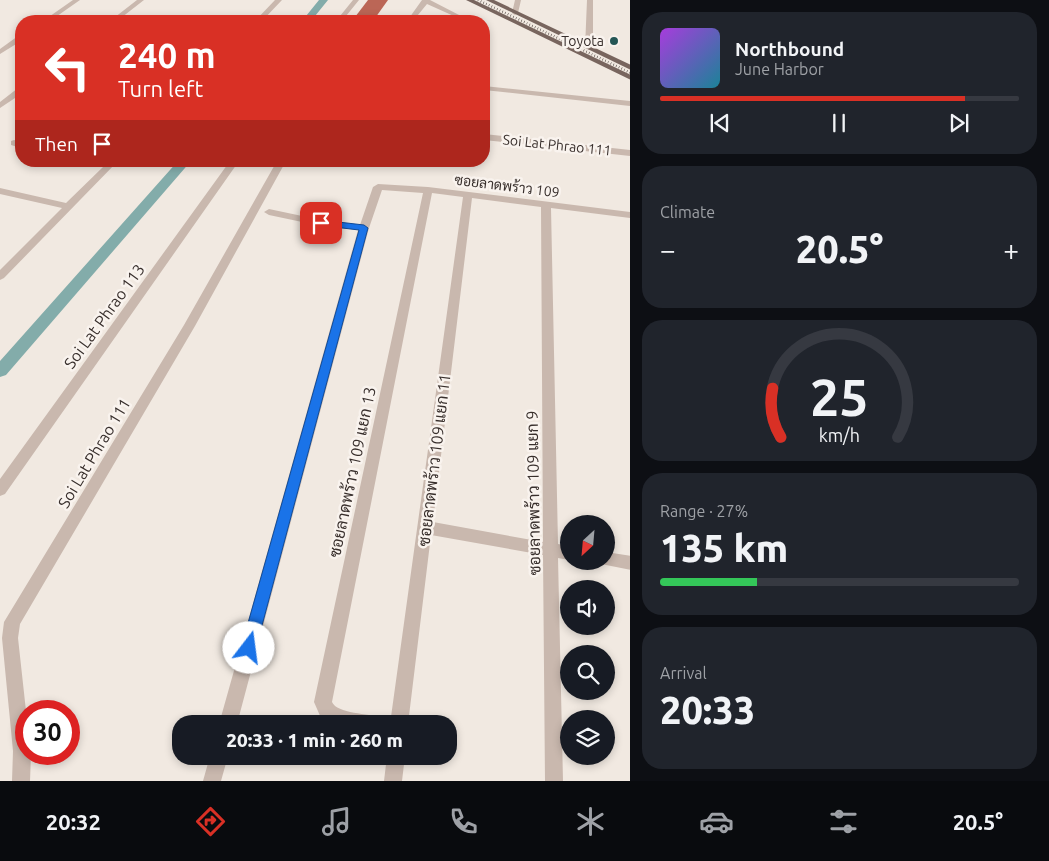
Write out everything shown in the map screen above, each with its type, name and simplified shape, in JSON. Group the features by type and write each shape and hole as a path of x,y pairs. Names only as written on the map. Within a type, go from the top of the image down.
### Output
{"main road":[{"path":"469,0 630,78"},
{"path":"489,0 630,68"}],"street":[{"path":"55,15 77,0"},
{"path":"121,15 141,0"},
{"path":"264,15 279,0"},
{"path":"344,15 356,0"},
{"path":"515,13 518,0"},
{"path":"589,48 590,0"},
{"path":"416,15 429,1 446,14 452,15"},
{"path":"0,52 15,42"},
{"path":"490,89 630,104"},
{"path":"0,106 15,95"},
{"name":"Soi Lat Phrao 111","path":"490,138 630,153"},
{"path":"3,270 70,207 108,167"},
{"name":"Soi Lat Phrao 113","path":"0,490 231,167"},
{"name":"Soi Lat Phrao 111","path":"21,781 22,751 10,638 12,622 184,335 279,167"},
{"name":"ซอยลาดพร้าว 109","path":"364,228 376,189 381,186 630,215"},
{"path":"0,190 70,207"},
{"name":"ซอยลาดพร้าว 109 แยก 13","path":"332,715 327,712 324,702 428,190"},
{"name":"ซอยลาดพร้าว 109 แยก 11","path":"401,715 468,195"},
{"name":"ซอยลาดพร้าว 109 แยก 9","path":"546,204 554,781"},
{"path":"230,715 364,228 321,223 269,212"},
{"path":"425,527 560,552"},
{"path":"615,560 630,563"},
{"path":"212,781 216,765"},
{"path":"393,781 395,765"}],"building":[{"path":"368,0 388,0 377,15 357,15"}],"waterway":[{"path":"311,15 324,0"},
{"path":"0,371 180,167"}],"railway":[{"path":"478,0 630,73"}],"place":[{"name":"Toyota","path":"614,41"}],"route":[{"path":"249,648 364,228 321,223"}]}
